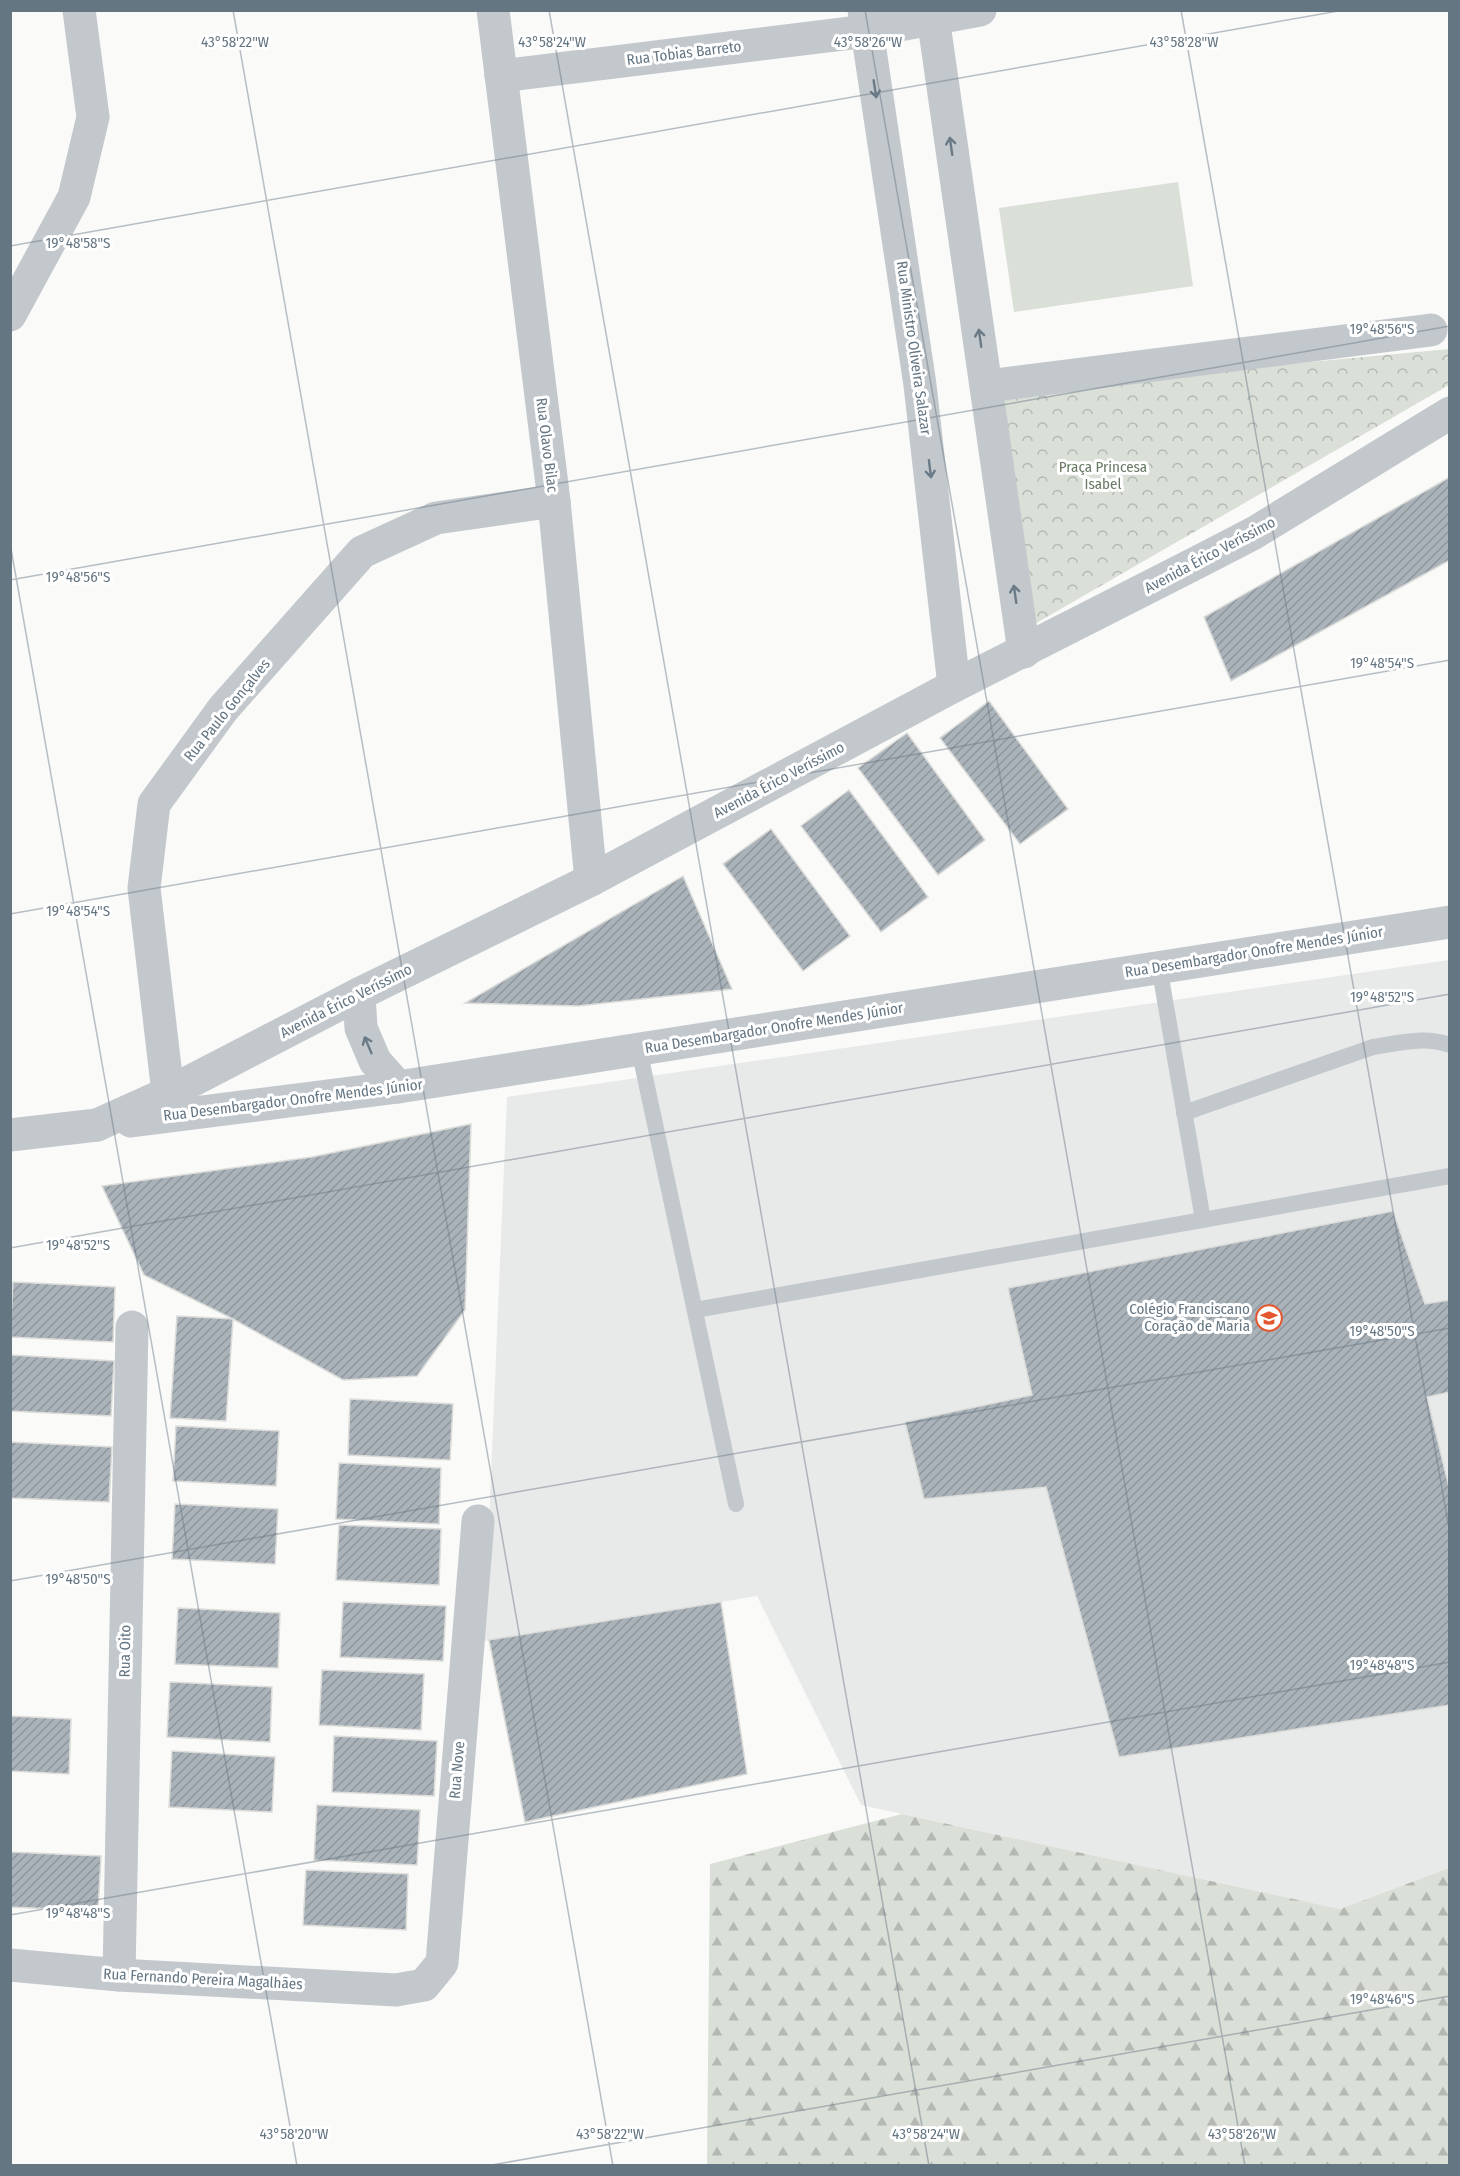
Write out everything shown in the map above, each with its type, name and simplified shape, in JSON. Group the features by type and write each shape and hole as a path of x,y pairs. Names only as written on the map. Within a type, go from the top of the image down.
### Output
{"street":[{"path":"10,315 74,196 93,117 79,10"},
{"name":"Rua Olavo Bilac","path":"493,10 554,501 591,880"},
{"path":"980,10 932,14 1024,652"},
{"name":"Rua Tobias Barreto","path":"501,76 866,21 932,14"},
{"name":"Rua Ministro Oliveira Salazar","path":"866,21 920,385 954,686"},
{"path":"987,386 1431,330"},
{"name":"Avenida Érico Veríssimo","path":"97,1125 168,1093 360,994 591,880 954,686 1254,533 1449,413"},
{"name":"Rua Paulo Gonçalves","path":"168,1093 144,888 154,804 223,710 362,552 436,518 554,501"},
{"name":"Rua Desembargador Onofre Mendes Júnior","path":"10,1135 398,1087 1449,922"},
{"path":"360,994 361,1028 375,1061 398,1087"},
{"name":"Rua Oito","path":"119,1975 132,1327"},
{"name":"Rua Nove","path":"396,1990 424,1985 442,1963 478,1521"},
{"name":"Rua Fernando Pereira Magalhães","path":"10,1965 119,1975 396,1990"}],"lane":[{"path":"1159,966 1203,1220"},
{"path":"1184,1113 1373,1047 1406,1041 1436,1040 1449,1045"},
{"path":"639,1049 736,1504"},
{"path":"694,1310 1449,1176"}],"shaded area":[{"path":"1449,960 1449,1868 1340,1909 861,1805 757,1596 484,1641 507,1097"}],"green space":[{"path":"1178,182 1193,286 1014,312 999,208"},
{"name":"Praça Princesa Isabel","path":"1449,349 1449,385 1026,629 995,388 1008,390"},
{"path":"902,1814 1340,1909 1449,1868 1449,2165 707,2165 710,1864"}],"building":[{"path":"1450,477 1450,560 1231,681 1204,617"},
{"path":"989,701 1068,809 1020,844 940,738"},
{"path":"907,733 985,840 938,875 858,768"},
{"path":"849,790 928,897 881,932 801,826"},
{"path":"771,829 850,936 803,971 723,864"},
{"path":"683,876 732,989 578,1006 465,1003"},
{"path":"471,1124 465,1310 417,1376 343,1380 233,1319 144,1275 102,1186 312,1157"},
{"path":"1393,1211 1425,1304 1450,1300 1450,1392 1427,1397 1450,1491 1450,1705 1119,1757 1046,1487 924,1499 905,1422 1032,1395 1008,1288"},
{"path":"13,1282 115,1287 113,1342 10,1337"},
{"path":"177,1316 233,1319 226,1421 170,1418"},
{"path":"11,1355 114,1361 111,1416 10,1411"},
{"path":"350,1399 453,1404 450,1460 348,1455"},
{"path":"176,1426 279,1431 276,1486 173,1481"},
{"path":"10,1442 112,1447 109,1502 10,1498"},
{"path":"339,1463 441,1468 439,1524 336,1519"},
{"path":"175,1504 278,1509 275,1564 172,1559"},
{"path":"339,1525 441,1529 439,1585 336,1580"},
{"path":"343,1602 446,1606 443,1661 340,1657"},
{"path":"721,1602 747,1774 525,1822 489,1640"},
{"path":"178,1608 280,1613 278,1668 175,1664"},
{"path":"322,1670 424,1674 421,1730 319,1725"},
{"path":"170,1682 272,1687 270,1742 167,1737"},
{"path":"10,1716 71,1719 69,1774 10,1771"},
{"path":"334,1736 437,1741 434,1796 332,1792"},
{"path":"172,1751 275,1757 272,1812 169,1807"},
{"path":"317,1805 420,1810 417,1865 314,1860"},
{"path":"10,1852 101,1856 98,1911 10,1907"},
{"path":"306,1870 408,1874 406,1930 303,1925"}],"place":[{"name":"Colégio Franciscano Coração de Maria","path":"1269,1318"}]}
